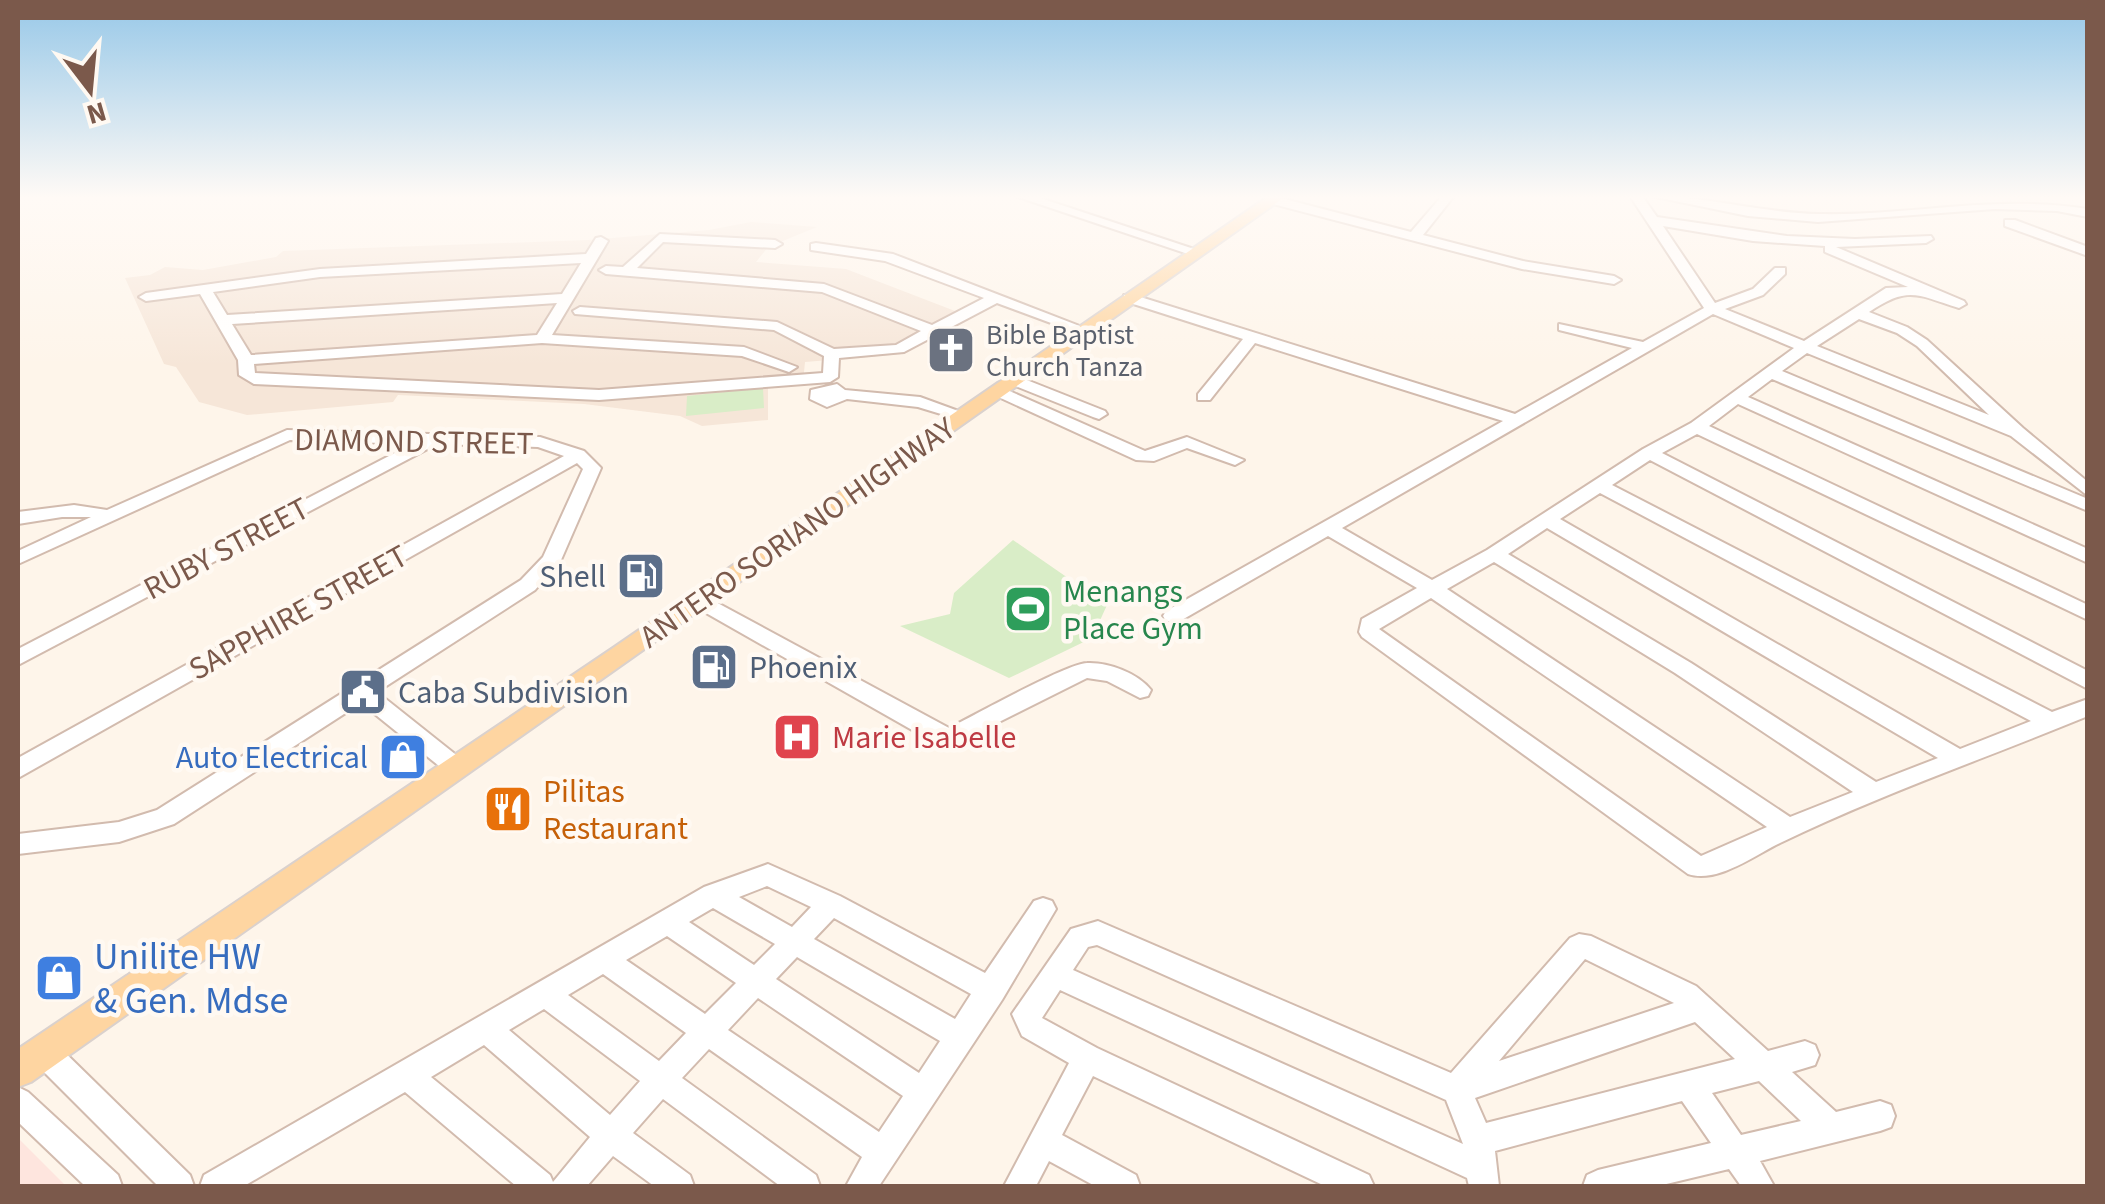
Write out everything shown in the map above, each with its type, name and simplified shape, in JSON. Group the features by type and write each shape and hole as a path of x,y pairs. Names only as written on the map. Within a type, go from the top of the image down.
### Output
{"main road":[{"name":"ANTERO SORIANO HIGHWAY","path":"18,1070 1196,252"}],"street":[{"path":"542,338 595,252"},
{"path":"626,271 645,252"},
{"path":"868,252 1083,330"},
{"path":"1473,252 1522,265 1614,280"},
{"path":"1672,252 1712,310 2017,432"},
{"path":"1835,252 1959,304"},
{"path":"146,296 320,273 592,258"},
{"path":"606,270 824,288 933,331"},
{"path":"1173,616 1712,310 1758,292 1780,271"},
{"path":"204,290 246,360 248,375 265,382 600,395 784,373 833,376 964,416"},
{"path":"1932,293 1890,291 1806,346 1698,427 1649,453 1494,554 1369,624 1368,632 1684,862 1697,867 1710,866 1788,828 2088,707"},
{"path":"220,320 568,298"},
{"path":"833,376 899,350 994,298"},
{"path":"1129,298 1520,422"},
{"path":"580,311 777,326 833,376"},
{"path":"1858,314 1902,330 1922,343 2088,492"},
{"path":"1564,327 1648,348"},
{"path":"1204,397 1252,336"},
{"path":"246,360 542,338 744,352 784,373"},
{"path":"1772,373 2088,506"},
{"path":"1006,385 1099,414"},
{"path":"1006,385 1142,456 1154,456 1186,442 1235,460"},
{"path":"1737,398 2088,558"},
{"path":"1698,427 2088,614"},
{"name":"DIAMOND STREET","path":"18,558 287,435 540,442 578,455 591,464 591,474 543,571 528,586 165,817 118,832 18,844"},
{"name":"RUBY STREET","path":"18,658 435,438"},
{"path":"1649,453 2088,681"},
{"name":"SAPPHIRE STREET","path":"18,769 578,455"},
{"path":"1599,485 2050,721"},
{"path":"18,518 93,510 106,516"},
{"path":"1548,520 1957,758"},
{"path":"1329,528 1430,588 1788,828"},
{"path":"1494,554 1683,668 1874,793"},
{"path":"699,600 936,734 951,737 1085,670 1112,674 1140,690"},
{"path":"361,691 457,768"},
{"path":"214,1186 713,894 768,874 992,991"},
{"path":"713,894 960,1038"},
{"path":"568,1186 661,1079 831,904"},
{"path":"861,1186 1043,910"},
{"path":"669,923 922,1092"},
{"path":"1358,1186 1087,1058 1026,1022 1026,1014 1080,938 1098,933 1456,1090 1701,1006"},
{"path":"1456,1090 1579,946 1591,948 1701,1006 1831,1128"},
{"path":"604,960 882,1153"},
{"path":"1055,975 1481,1165 1688,1085 1805,1054"},
{"path":"546,994 805,1186"},
{"path":"486,1029 612,1136 678,1186"},
{"path":"43,1052 180,1186"},
{"path":"1018,1186 1087,1058"},
{"path":"407,1075 539,1186"},
{"path":"1688,1085 1759,1186"},
{"path":"1456,1090 1481,1165"},
{"path":"18,1102 107,1186"},
{"path":"1598,1186 1880,1116"},
{"path":"1044,1141 1124,1186"}],"shaded area":[{"path":"282,252 764,252 756,262 846,269 955,311 937,321 948,326 902,354 805,362 803,382 768,385 768,420 702,426 680,416 584,404 398,395 393,402 247,415 199,402 176,367 164,364 125,278 150,275 165,267 203,270 276,257"},
{"path":"18,1138 66,1186 18,1186"}],"green space":[{"path":"763,388 764,408 686,416 687,396"},
{"name":"Menangs Place Gym","path":"1013,540 1107,605 1092,638 1009,678 900,626 950,614 954,593"}],"place":[{"name":"Bible Baptist Church Tanza","path":"951,350"},
{"name":"Shell","path":"641,576"},
{"name":"Menangs Place Gym","path":"1028,609"},
{"name":"Phoenix","path":"714,667"},
{"name":"Caba Subdivision","path":"363,692"},
{"name":"Marie Isabelle","path":"797,737"},
{"name":"Auto Electrical","path":"403,757"},
{"name":"Pilitas Restaurant","path":"508,809"},
{"name":"Unilite HW & Gen. Mdse","path":"59,978"}]}
